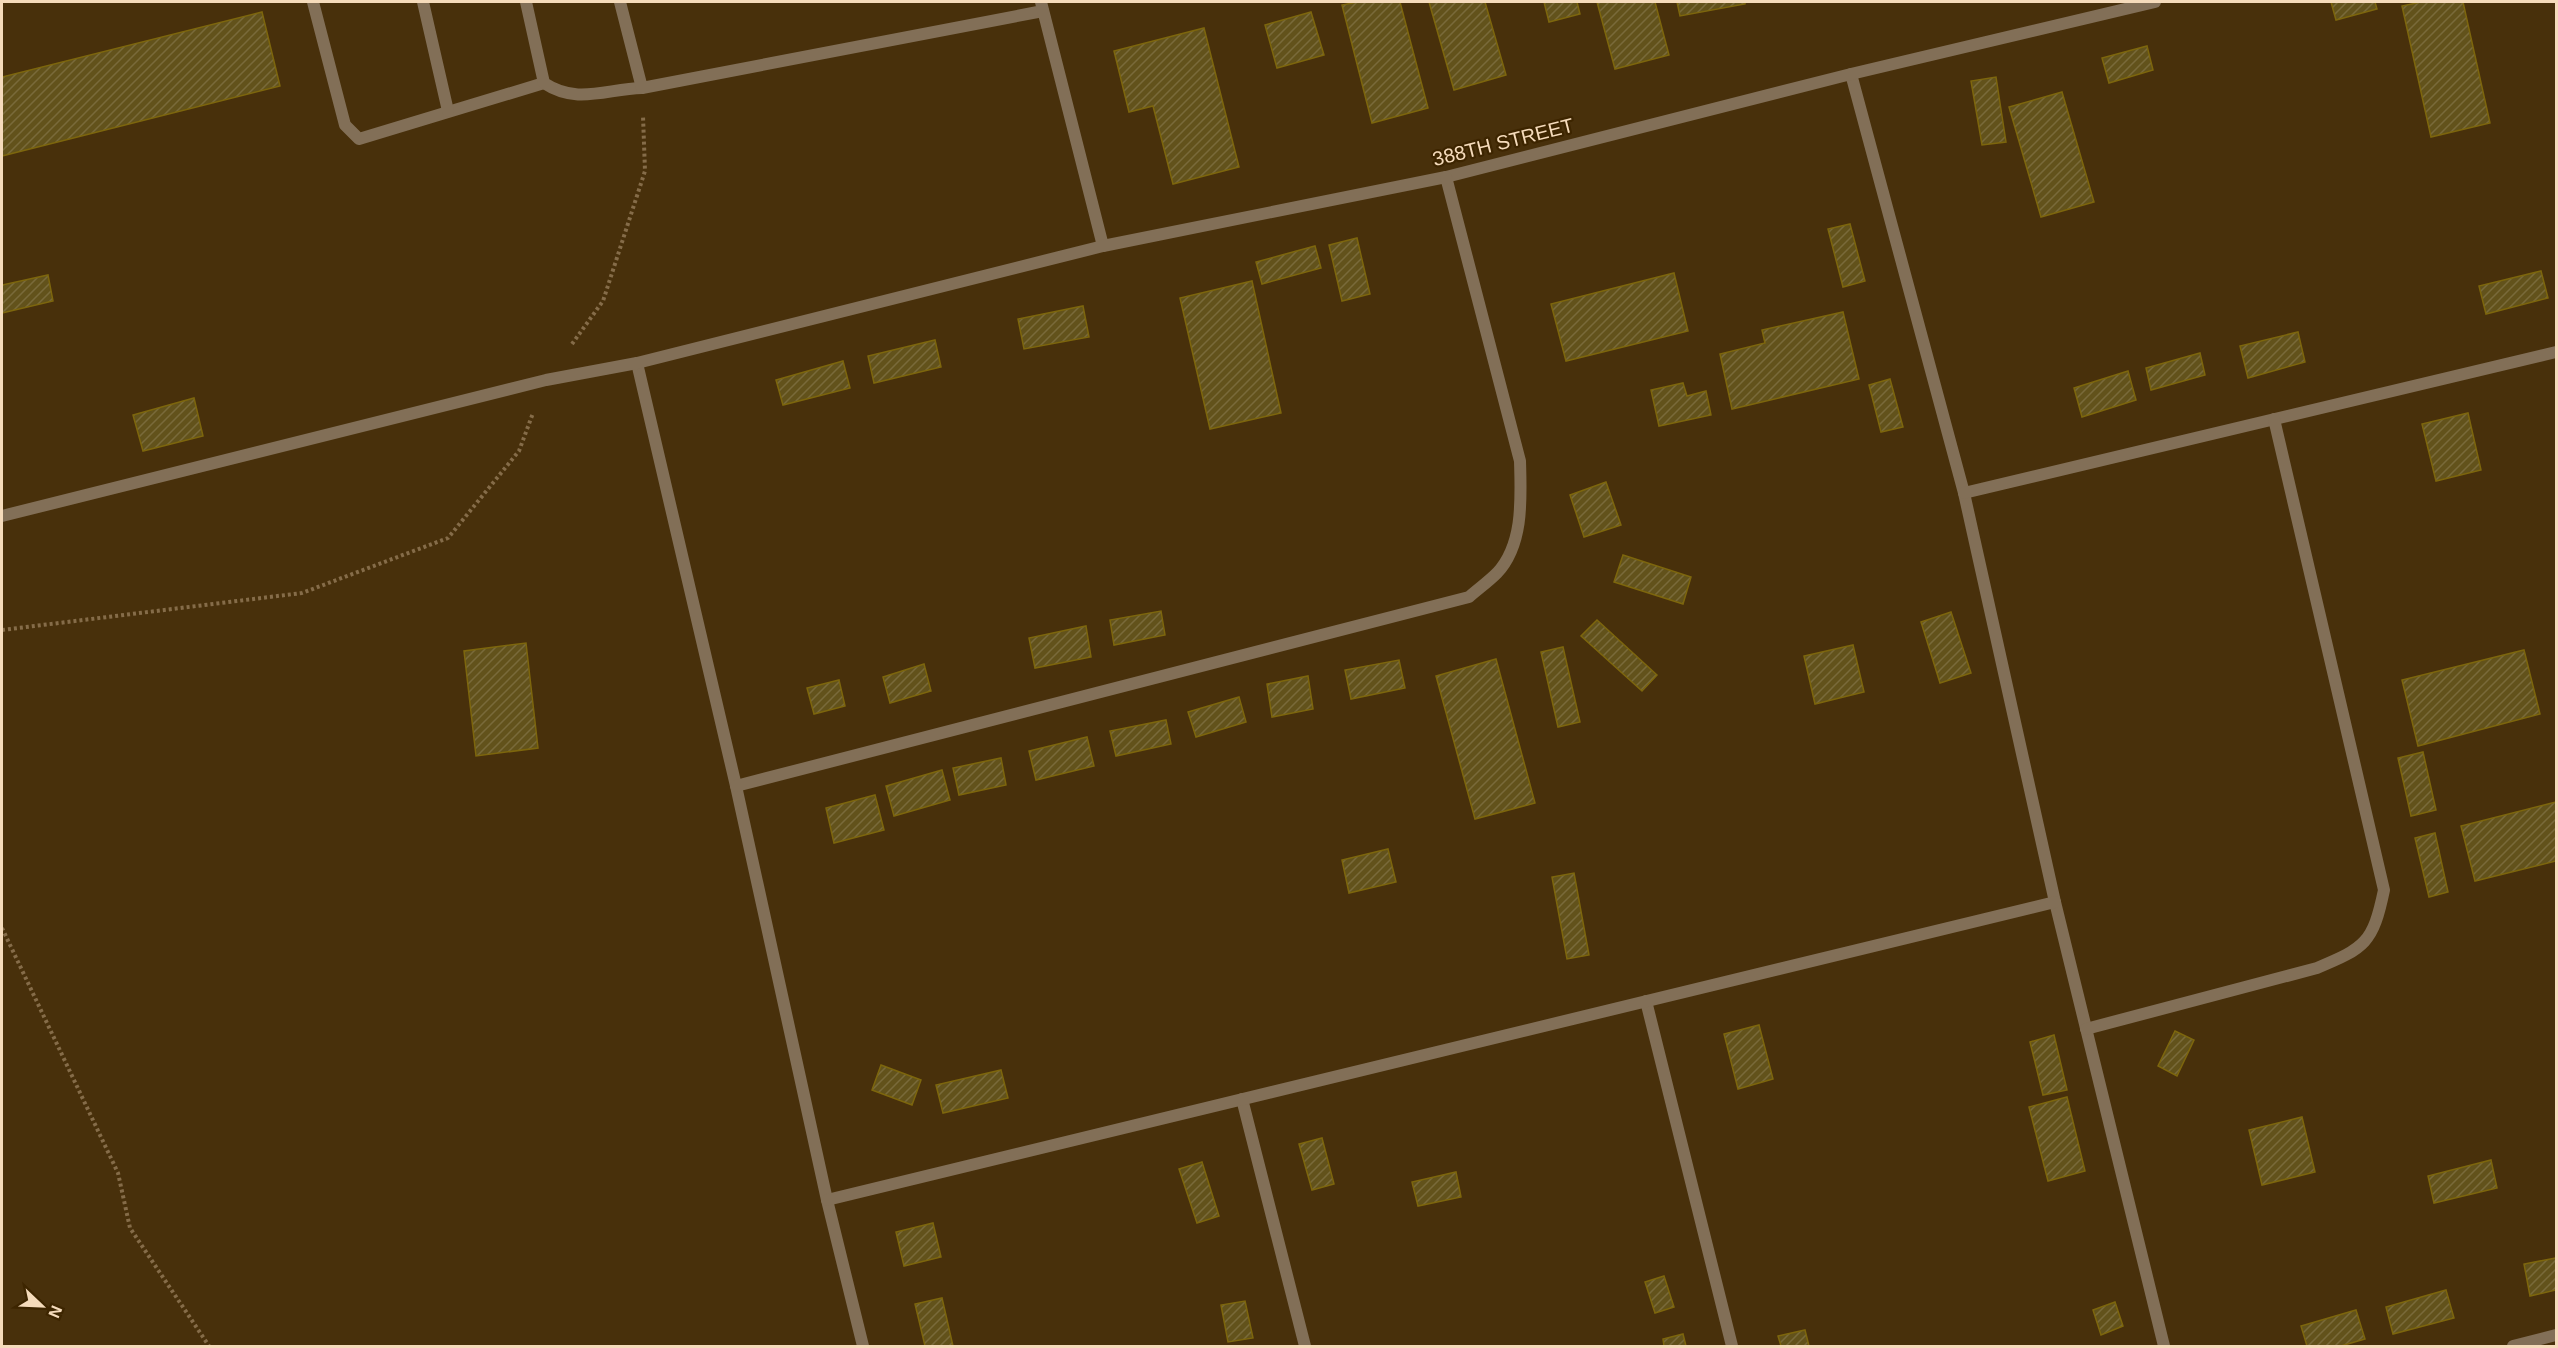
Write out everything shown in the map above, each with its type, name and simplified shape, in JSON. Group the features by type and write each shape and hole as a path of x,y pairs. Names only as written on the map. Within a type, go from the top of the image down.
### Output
{"street":[{"path":"314,2 345,125 358,139 544,83"},
{"path":"423,2 448,111"},
{"path":"526,2 544,83 558,93 592,96 615,89 642,88 1042,6 1103,246"},
{"path":"620,2 642,88"},
{"name":"388TH STREET","path":"2,516 546,380 637,363 1103,246 1446,177 1851,74 2155,2"},
{"path":"1851,74 1964,493 2055,902 2164,1347"},
{"path":"736,786 1469,597 1498,571 1516,538 1521,501 1520,461 1446,177"},
{"path":"1964,493 2556,352"},
{"path":"637,363 736,786 826,1200 863,1347"},
{"path":"2086,1029 2317,968 2350,954 2367,942 2379,917 2384,890 2274,419"},
{"path":"826,1200 2055,902"},
{"path":"1646,1001 1732,1347"},
{"path":"1242,1099 1305,1347"},
{"path":"2513,1347 2556,1335"}],"path":[{"path":"2,630 302,593 448,538 519,451 546,380 603,301 645,171 642,88"},
{"path":"2,928 118,1173 130,1228 209,1347"}],"building":[{"path":"1357,2 1400,2 1428,108 1372,123 1342,5"},
{"path":"1429,2 1485,2 1506,75 1454,90"},
{"path":"1544,2 1577,2 1580,14 1549,22"},
{"path":"1597,2 1655,2 1669,55 1615,69"},
{"path":"1677,2 1745,2 1745,4 1680,16"},
{"path":"2331,2 2375,2 2377,9 2336,20"},
{"path":"2421,2 2463,2 2490,123 2431,137 2402,6"},
{"path":"262,12 280,86 2,156 2,77"},
{"path":"1311,12 1324,55 1277,68 1265,25"},
{"path":"1204,28 1239,167 1173,184 1153,106 1129,112 1114,51"},
{"path":"2147,46 2153,70 2109,83 2102,58"},
{"path":"1996,77 2006,142 1982,145 1971,81"},
{"path":"2062,92 2094,202 2041,217 2009,107"},
{"path":"1850,224 1865,281 1843,287 1828,229"},
{"path":"1357,238 1370,294 1342,301 1329,245"},
{"path":"1315,246 1321,268 1262,284 1256,262"},
{"path":"2541,271 2548,298 2486,314 2479,286"},
{"path":"1674,273 1688,331 1566,361 1551,304"},
{"path":"48,275 53,301 2,313 2,285"},
{"path":"1252,281 1281,413 1210,429 1180,298"},
{"path":"1083,306 1089,337 1024,349 1018,319"},
{"path":"1843,312 1859,379 1732,409 1720,354 1765,343 1762,330"},
{"path":"2298,332 2305,362 2248,378 2240,346"},
{"path":"935,340 941,367 874,383 868,356"},
{"path":"2200,353 2205,375 2151,390 2146,368"},
{"path":"843,361 850,388 783,405 776,380"},
{"path":"2128,371 2136,400 2082,417 2074,388"},
{"path":"1890,379 1903,427 1881,432 1869,385"},
{"path":"1683,383 1687,396 1706,391 1711,415 1659,426 1651,390"},
{"path":"194,398 203,436 143,451 133,415"},
{"path":"2468,413 2481,470 2436,481 2422,424"},
{"path":"1606,482 1621,525 1584,537 1570,495"},
{"path":"1623,555 1691,577 1683,604 1614,582"},
{"path":"1161,611 1165,635 1114,645 1110,620"},
{"path":"1951,612 1971,673 1940,683 1921,622"},
{"path":"1597,620 1657,675 1642,691 1581,636"},
{"path":"1086,626 1091,657 1035,668 1029,638"},
{"path":"526,643 538,748 476,756 464,651"},
{"path":"1853,645 1864,692 1815,704 1804,656"},
{"path":"1563,647 1580,722 1558,727 1541,652"},
{"path":"2524,650 2540,714 2418,746 2402,680"},
{"path":"1496,659 1535,803 1475,819 1436,676"},
{"path":"1399,660 1405,688 1351,699 1345,670"},
{"path":"924,664 931,691 890,703 883,677"},
{"path":"1308,676 1313,709 1272,717 1267,684"},
{"path":"839,680 845,706 814,714 807,688"},
{"path":"1239,697 1246,722 1196,737 1188,712"},
{"path":"1166,720 1171,744 1116,756 1110,731"},
{"path":"1087,737 1094,766 1036,780 1029,751"},
{"path":"2423,752 2436,810 2411,816 2398,758"},
{"path":"1001,758 1006,785 959,795 953,768"},
{"path":"942,770 950,800 894,816 886,786"},
{"path":"875,795 884,830 834,843 826,808"},
{"path":"2556,802 2556,861 2475,881 2461,826"},
{"path":"2435,833 2448,892 2429,897 2415,838"},
{"path":"1388,849 1396,882 1349,893 1342,860"},
{"path":"1574,873 1589,955 1567,959 1552,877"},
{"path":"1759,1025 1773,1079 1738,1089 1724,1034"},
{"path":"2175,1031 2194,1040 2177,1076 2158,1066"},
{"path":"2054,1035 2067,1090 2043,1095 2030,1042"},
{"path":"881,1065 921,1080 912,1105 872,1090"},
{"path":"1001,1070 1008,1098 943,1113 936,1085"},
{"path":"2067,1097 2085,1171 2048,1181 2029,1107"},
{"path":"2302,1117 2315,1172 2262,1185 2249,1130"},
{"path":"1322,1138 1334,1184 1312,1190 1299,1144"},
{"path":"2491,1160 2497,1188 2434,1203 2428,1176"},
{"path":"1202,1162 1219,1216 1197,1223 1179,1169"},
{"path":"1456,1172 1461,1197 1418,1206 1412,1182"},
{"path":"933,1223 941,1257 904,1266 896,1232"},
{"path":"2556,1258 2556,1290 2530,1296 2524,1264"},
{"path":"1664,1276 1674,1307 1655,1313 1645,1282"},
{"path":"2446,1290 2454,1318 2393,1334 2386,1307"},
{"path":"942,1298 953,1346 925,1346 915,1304"},
{"path":"1245,1301 1253,1338 1228,1342 1221,1305"},
{"path":"2115,1302 2123,1326 2101,1335 2093,1310"},
{"path":"2356,1310 2365,1339 2341,1346 2307,1346 2301,1326"},
{"path":"1805,1330 1809,1346 1781,1346 1778,1336"},
{"path":"1683,1334 1686,1346 1664,1346 1663,1339"}]}
